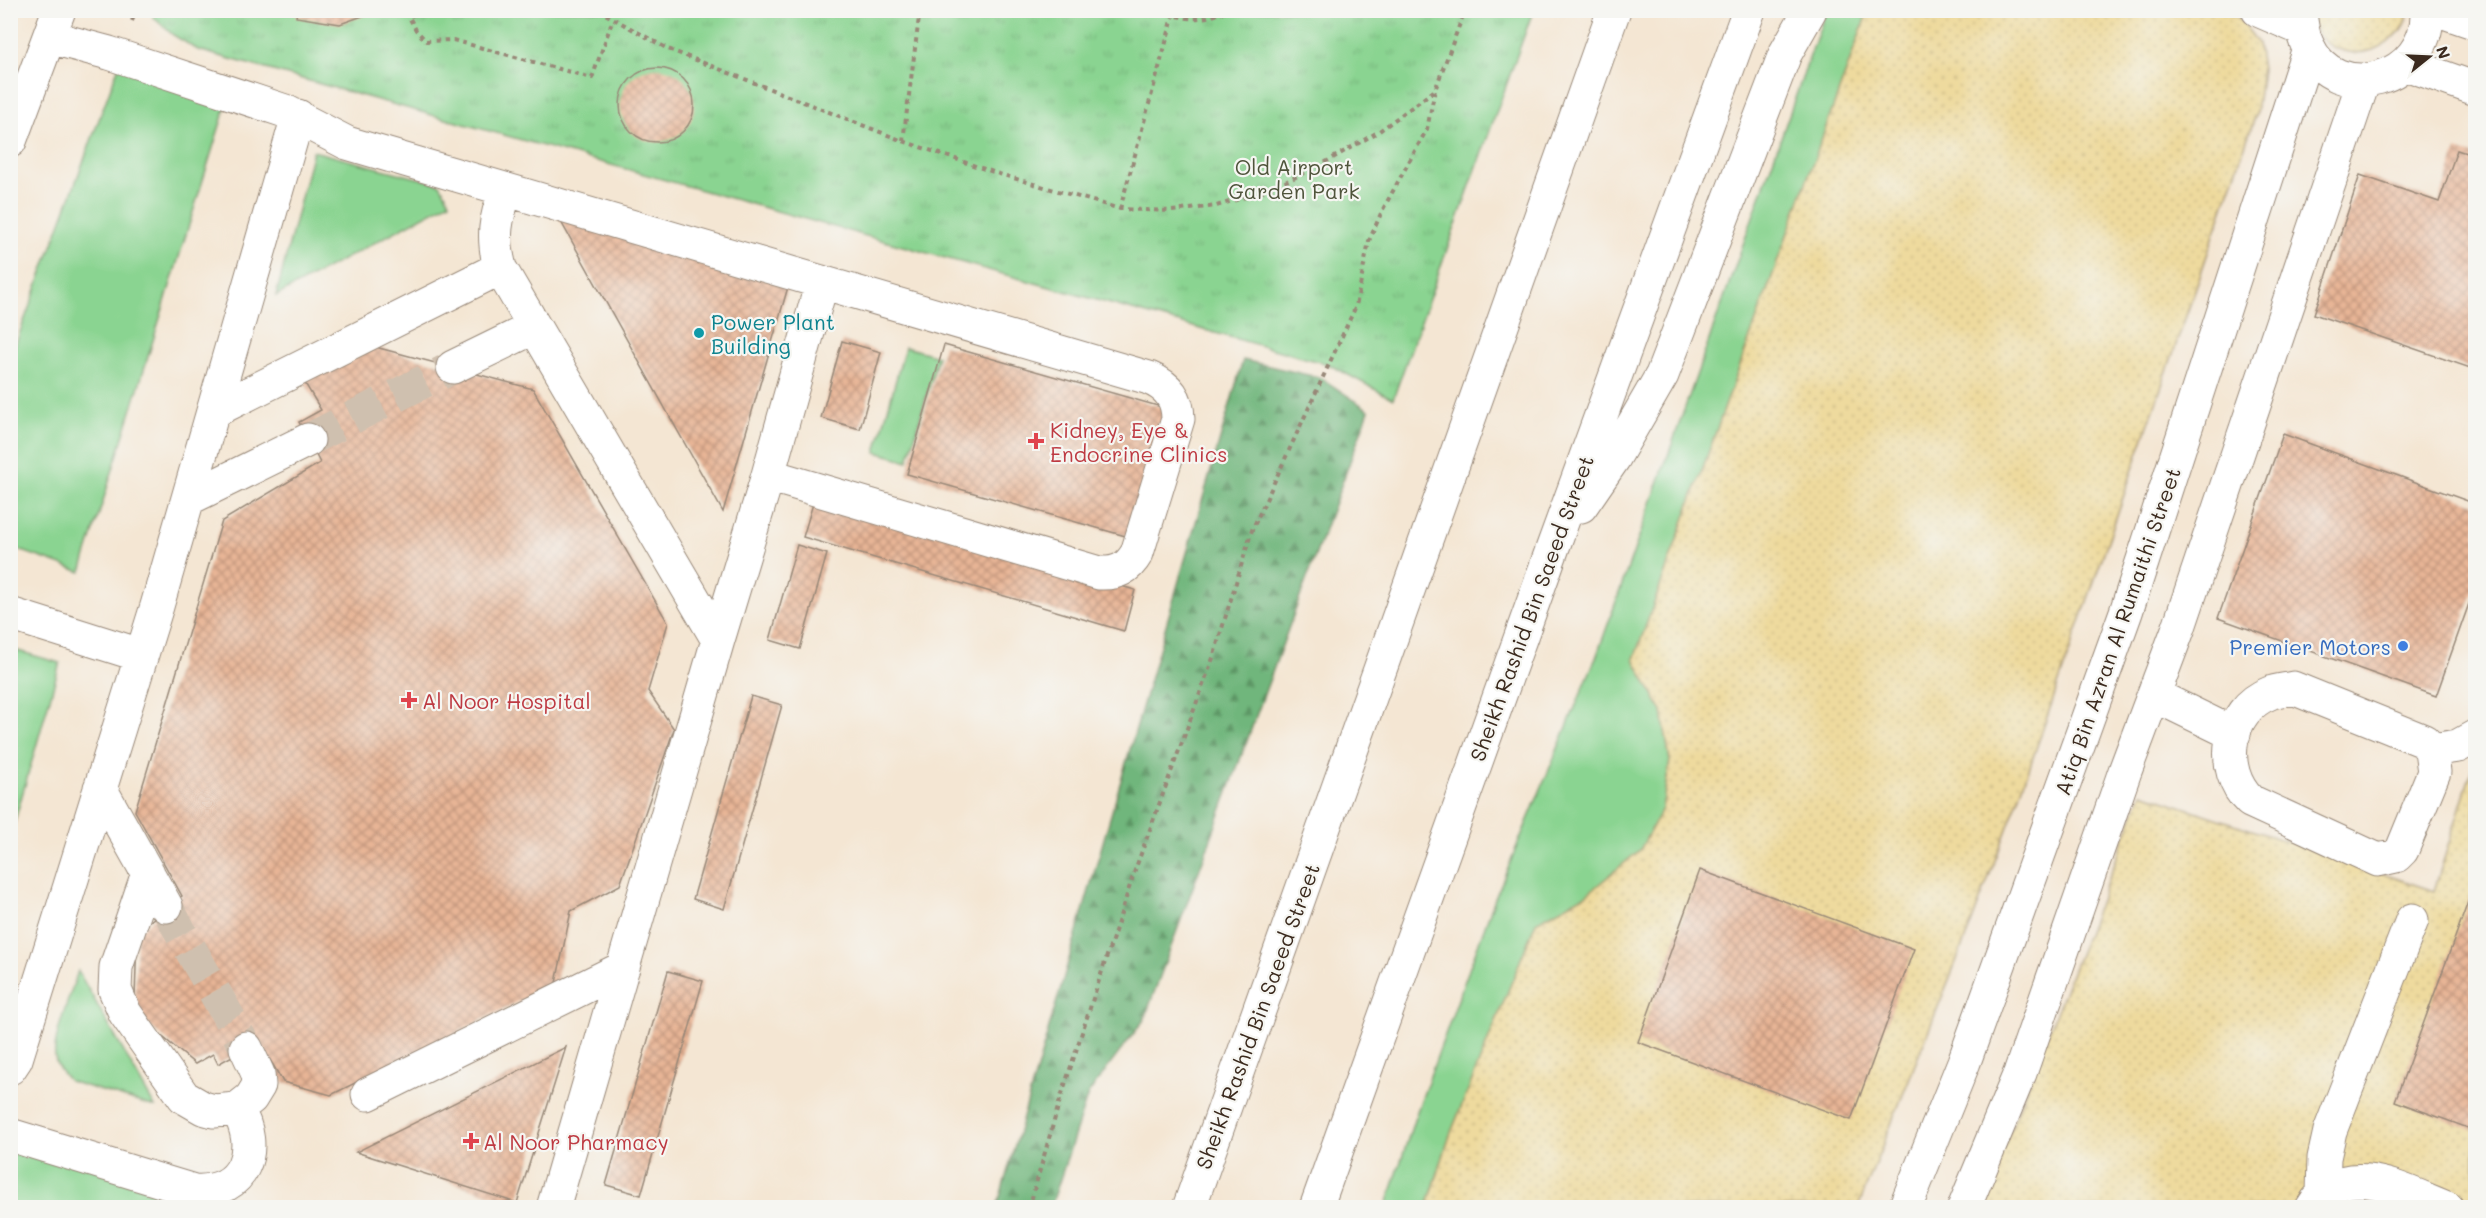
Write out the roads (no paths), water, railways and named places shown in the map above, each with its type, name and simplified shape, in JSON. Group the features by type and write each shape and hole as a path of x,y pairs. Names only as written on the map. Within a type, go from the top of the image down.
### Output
{"main road":[{"name":"Sheikh Rashid Bin Saeed Street","path":"1189,1208 1614,10"},
{"name":"Sheikh Rashid Bin Saeed Street","path":"1316,1208 1749,10"},
{"path":"1553,547 1614,458 1662,375 1785,54 1810,10"},
{"path":"2258,10 2303,29 2319,61 2332,71 2347,78 2364,80 2393,73 2417,53 2424,39 2427,10"},
{"path":"2438,10 2475,23"},
{"path":"10,141 20,95 54,24 109,53 298,116 346,143 1149,378 1160,382 1171,392 1178,407 1178,419 1137,553 1132,563 1111,574 1099,573 768,475"},
{"name":"Atiq Bin Azran Al Rumaithi Street","path":"1905,1208 1964,1062 2126,612 2303,29"},
{"path":"2406,64 2475,89"},
{"path":"1965,1208 2020,1073 2179,627 2364,80"},
{"path":"10,1068 16,1059 188,500 298,116"},
{"path":"506,189 494,230 494,247 500,268 533,328 718,640"},
{"path":"214,411 500,268"},
{"path":"553,1208 768,475 822,282"},
{"path":"453,368 533,328"},
{"path":"188,500 308,440"},
{"path":"10,614 140,655"},
{"path":"2293,688 2424,741 2431,750 2434,772 2402,850 2396,856 2378,860 2250,801 2238,790 2232,776 2230,761 2239,717 2254,703 2270,693 2293,688"},
{"path":"2154,695 2234,734"},
{"path":"2431,750 2458,746 2475,736"},
{"path":"100,788 166,906"},
{"path":"148,873 116,967 115,990 119,1002 184,1097 193,1104 214,1111 237,1109 252,1098 259,1085 258,1074 246,1048"},
{"path":"2318,1200 2330,1131 2412,920"},
{"path":"368,1094 623,968"},
{"path":"10,1135 194,1191 207,1192 229,1184 244,1167 249,1145 248,1132 237,1109"},
{"path":"2318,1200 2336,1185 2354,1179 2373,1180 2447,1208"}],"tunnel":[{"path":"308,440 453,367"},
{"path":"166,906 246,1048"}],"place":[{"name":"Power Plant Building","path":"699,333"},
{"name":"Kidney, Eye & Endocrine Clinics","path":"1036,441"},
{"name":"Premier Motors","path":"2403,646"},
{"name":"Al Noor Hospital","path":"409,700"},
{"name":"Al Noor Pharmacy","path":"471,1141"}],"park label":[{"name":"Old Airport Garden Park","path":"1294,178"}]}
